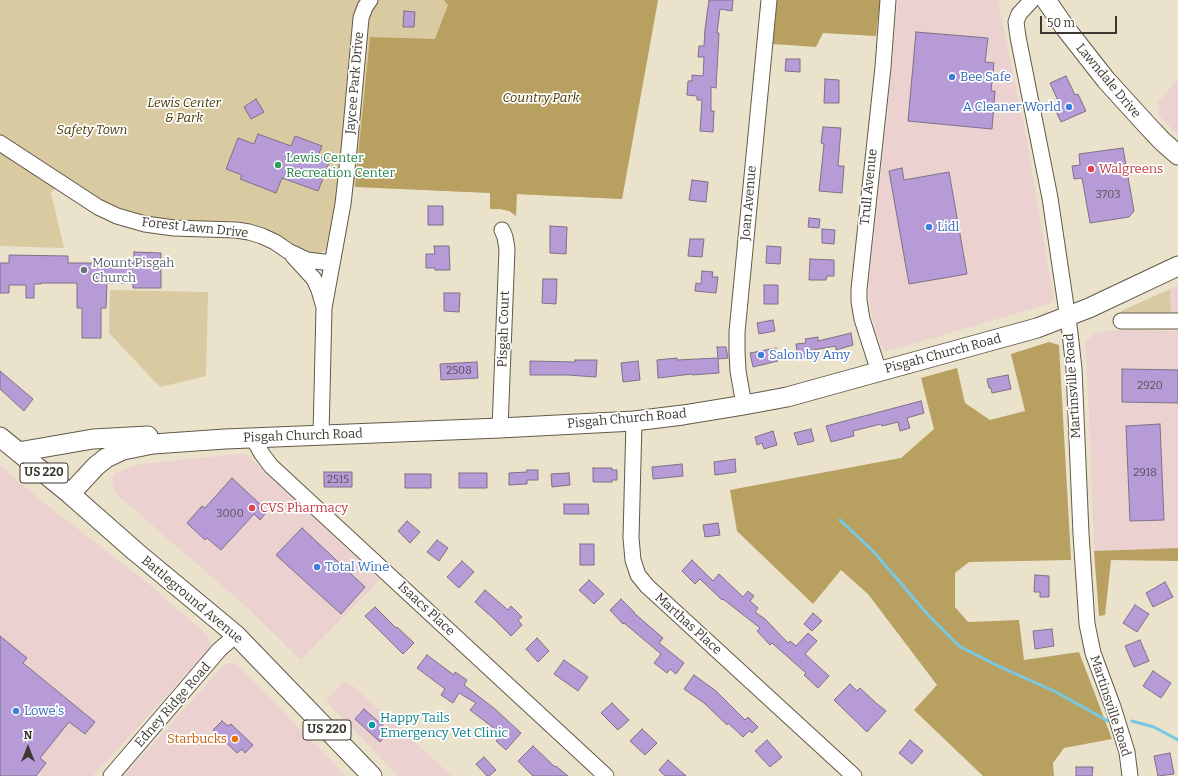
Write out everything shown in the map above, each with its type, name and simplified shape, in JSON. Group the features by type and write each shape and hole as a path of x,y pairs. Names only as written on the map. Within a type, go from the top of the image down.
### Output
{"main road":[{"name":"Lawndale Drive","path":"1046,0 1066,29 1106,80 1146,124 1178,155"},
{"name":"Pisgah Church Road","path":"70,494 101,461 112,454 153,444 214,439 500,428 634,421 683,415 787,397 1037,328 1089,308 1178,266"},
{"path":"18,452 93,439 123,437 143,436 214,439"},
{"name":"Battleground Avenue","path":"0,437 70,494 136,552 236,635 372,776"}],"street":[{"name":"Jaycee Park Drive","path":"332,263 343,204 361,18 365,7 370,0"},
{"name":"Joan Avenue","path":"744,405 738,371 737,332 769,0"},
{"name":"Trull Avenue","path":"879,372 862,319 859,289 888,0"},
{"name":"Martinsville Road","path":"1032,0 1019,14 1016,22 1050,198 1068,316 1074,369 1080,526 1087,624 1093,653 1113,707 1127,752 1130,776"},
{"name":"Forest Lawn Drive","path":"0,143 92,203 116,216 145,224 174,228 236,230 249,232 275,242 288,251 307,260 332,263 324,308 321,435"},
{"name":"Pisgah Court","path":"500,428 507,249 502,230"},
{"name":"Forest Lawn Drive","path":"288,251 314,279 324,308"},
{"path":"1121,321 1178,321"},
{"name":"Marthas Place","path":"634,421 632,538 633,560 638,575 647,586 854,776"},
{"name":"Isaacs Place","path":"253,438 265,459 271,466 606,776"},
{"name":"Edney Ridge Road","path":"111,776 219,650 236,635"}],"shaded area":[{"path":"898,0 998,0 1026,136 1054,299 1049,304 887,351 883,349 874,325 869,297 869,280 885,138"},
{"path":"1178,79 1178,135 1159,116 1158,102"},
{"path":"1178,285 1178,314 1171,314 1170,289"},
{"path":"1112,330 1178,331 1178,548 1094,551 1085,342 1094,334"},
{"path":"239,454 247,455 380,580 301,660 241,602 116,494 114,488 112,479 116,473 141,464"},
{"path":"0,465 39,499 149,584 207,635 210,641 209,649 93,776 0,776"},
{"path":"229,663 236,664 346,776 124,776 223,666"},
{"path":"344,681 353,686 452,776 398,776 326,701"}],"green space":[{"path":"0,0 658,0 622,199 339,186 331,237 327,249 321,253 315,254 251,224 233,221 189,222 160,220 122,211 63,180 51,193 64,248 0,246"},
{"name":"Country Park","path":"444,0 658,0 622,199 517,194 516,216 509,211 490,209 490,193 355,187 370,37 435,39 448,5"},
{"path":"777,0 880,0 876,36 823,33 816,47 773,44"},
{"path":"1170,289 1171,314 1123,315 1121,311"},
{"path":"110,290 208,292 206,376 160,387 109,333"},
{"path":"1049,342 1059,345 1071,560 969,562 955,573 955,607 968,622 1019,620 1024,660 1079,652 1112,739 1064,748 1053,763 1054,776 983,776 914,710 937,685 868,594 841,570 813,604 737,531 730,490 901,458 934,429 921,378 957,368 965,403 990,420 1025,411 1011,354"},
{"path":"1178,548 1178,561 1111,560 1105,615 1099,616 1094,551"}],"building":[{"path":"709,0 733,0 732,11 720,9 717,33 719,33 716,88 711,87 711,111 714,111 713,132 700,131 702,100 697,100 697,96 687,95 688,81 692,81 692,75 703,76 704,57 698,57 699,46 704,46"},
{"path":"404,11 415,12 414,27 403,27"},
{"name":"Bee Safe","path":"916,32 988,38 985,62 994,63 991,91 995,91 992,129 908,121"},
{"path":"786,59 800,59 800,72 785,71"},
{"path":"1066,76 1075,95 1078,94 1086,111 1061,122 1053,105 1059,103 1050,83"},
{"path":"825,79 839,80 839,103 824,103"},
{"path":"256,99 264,112 251,119 244,107"},
{"path":"823,127 841,128 838,166 844,166 842,193 819,191 824,144 821,143"},
{"name":"Lewis Center Recreation Center","path":"258,134 291,146 295,136 322,146 318,156 330,160 318,191 282,178 276,193 240,179 242,175 226,169 238,138 254,144"},
{"name":"Walgreens","path":"1123,148 1134,211 1129,217 1090,223 1082,178 1074,179 1072,166 1080,165 1079,154"},
{"name":"Lidl","path":"902,168 904,180 949,172 967,274 909,284 889,171"},
{"path":"692,180 708,182 706,202 689,200"},
{"path":"428,206 443,206 443,225 428,225"},
{"path":"809,218 820,219 819,228 808,227"},
{"path":"550,226 567,227 566,254 550,253"},
{"path":"822,229 835,230 834,244 822,243"},
{"path":"690,239 704,239 702,257 688,256"},
{"path":"434,246 449,246 450,270 435,270 435,268 426,268 426,254 435,254"},
{"path":"767,246 781,247 780,264 766,263"},
{"path":"134,252 161,253 161,288 133,288 133,283 107,283 106,308 101,308 101,338 82,338 82,308 77,308 77,283 34,284 34,298 26,298 26,285 9,285 9,293 0,293 0,263 9,263 9,255 68,256 68,263 134,263"},
{"path":"810,259 834,260 834,276 827,276 826,280 809,280"},
{"path":"702,271 713,272 712,277 718,277 716,293 695,291 696,283 701,284"},
{"path":"543,279 557,279 556,304 542,303"},
{"path":"764,285 778,285 778,304 764,304"},
{"path":"444,293 460,293 459,312 444,311"},
{"path":"773,320 775,331 759,334 757,323"},
{"path":"851,333 853,345 836,350 836,346 813,350 815,356 798,359 796,344 806,343 805,339 818,337 818,341"},
{"path":"717,347 726,347 728,358 718,359 719,373 692,374 658,378 657,360 677,358 677,360 718,358"},
{"path":"776,348 778,361 753,367 750,353"},
{"path":"575,360 597,360 596,377 530,375 530,361 575,362"},
{"path":"638,361 640,380 623,382 621,363"},
{"path":"477,362 478,378 441,380 440,364"},
{"path":"1122,369 1178,370 1178,403 1122,402"},
{"path":"0,371 33,399 24,411 0,389"},
{"path":"1008,375 1011,389 992,393 987,379"},
{"path":"921,401 924,413 907,418 910,428 900,431 898,422 882,426 881,424 853,431 854,436 831,442 826,426"},
{"path":"1160,424 1164,520 1130,521 1126,426"},
{"path":"811,429 814,441 798,445 794,433"},
{"path":"773,431 777,445 764,449 762,443 757,445 755,437"},
{"path":"735,459 736,472 715,475 714,462"},
{"path":"682,464 683,476 653,479 652,467"},
{"path":"593,468 612,468 612,470 617,470 617,480 612,480 612,482 593,482"},
{"path":"527,470 538,470 538,480 527,480 527,484 509,485 509,473 527,472"},
{"path":"324,472 352,472 352,487 324,487"},
{"path":"459,473 487,473 487,488 459,488"},
{"path":"569,473 570,485 552,487 551,474"},
{"path":"405,474 431,474 431,488 405,488"},
{"name":"CVS Pharmacy","path":"232,478 261,505 258,508 265,514 260,520 254,514 221,550 207,538 205,540 187,523 202,506 205,508"},
{"path":"564,504 588,504 589,514 564,514"},
{"path":"407,521 420,532 410,543 398,531"},
{"path":"718,523 720,535 705,537 703,525"},
{"path":"302,528 365,587 341,614 276,555"},
{"path":"437,540 448,548 439,561 427,552"},
{"path":"580,544 594,544 594,565 580,565"},
{"path":"692,560 713,581 719,574 743,597 748,591 754,596 750,601 758,608 755,612 765,619 788,643 790,641 796,646 808,633 817,641 805,654 829,676 818,688 804,675 806,673 772,643 770,645 757,631 760,628 723,599 722,600 700,579 695,584 682,571"},
{"path":"462,561 474,572 459,588 447,577"},
{"path":"1035,575 1049,576 1049,597 1040,597 1040,592 1034,592"},
{"path":"589,580 604,594 594,604 579,590"},
{"path":"1165,582 1173,597 1153,607 1146,593"},
{"path":"485,590 508,610 511,606 522,617 518,620 522,625 511,636 475,602"},
{"path":"621,599 634,613 663,638 659,643 684,663 676,674 670,669 667,673 654,663 661,654 624,623 623,624 610,610"},
{"path":"1135,605 1149,614 1137,632 1123,623"},
{"path":"375,607 414,643 403,654 365,616"},
{"path":"813,613 822,621 812,631 804,624"},
{"path":"1052,629 1054,646 1035,649 1033,631"},
{"name":"Lowe's","path":"0,636 27,658 23,663 95,722 85,734 69,722 40,758 46,763 36,776 0,776"},
{"path":"537,638 549,651 538,662 526,649"},
{"path":"1140,640 1149,661 1134,667 1125,646"},
{"path":"427,655 454,675 455,672 467,680 464,685 495,709 521,733 506,750 496,741 501,736 495,729 470,710 476,703 459,693 453,703 441,695 445,689 417,668"},
{"path":"564,660 588,677 578,691 554,674"},
{"path":"1153,671 1171,683 1161,698 1143,686"},
{"path":"694,675 716,691 745,720 748,717 758,727 752,733 749,731 743,737 728,723 727,725 704,703 684,689"},
{"path":"850,684 857,691 860,688 886,711 867,732 834,700"},
{"path":"612,703 629,720 618,730 601,713"},
{"name":"Happy Tails Emergency Vet Clinic","path":"364,709 389,731 380,742 355,719"},
{"path":"222,721 228,726 231,724 253,745 245,753 242,749 237,753 213,730"},
{"path":"642,729 657,743 645,755 630,741"},
{"path":"767,740 782,757 770,767 755,751"},
{"path":"910,740 923,751 912,764 899,753"},
{"path":"533,746 555,767 556,766 568,776 533,776 518,761"},
{"path":"1170,753 1174,774 1158,776 1154,756"},
{"path":"484,757 496,770 489,776 487,776 476,764"},
{"path":"668,760 686,776 665,776 659,770"},
{"path":"1076,767 1093,767 1092,776 1076,776"}],"waterway":[{"path":"840,520 873,551 929,616 959,646 996,665 1054,691 1108,721"},
{"path":"1132,721 1154,727 1178,740"}],"place":[{"name":"Bee Safe","path":"952,77"},
{"name":"A Cleaner World","path":"1069,107"},
{"name":"Lewis Center Recreation Center","path":"278,165"},
{"name":"Walgreens","path":"1091,169"},
{"name":"Lidl","path":"929,227"},
{"name":"Mount Pisgah Church","path":"84,270"},
{"name":"Salon by Amy","path":"761,355"},
{"name":"CVS Pharmacy","path":"252,508"},
{"name":"Total Wine","path":"317,567"},
{"name":"Lowe's","path":"16,711"},
{"name":"Happy Tails Emergency Vet Clinic","path":"372,725"},
{"name":"Starbucks","path":"235,739"}],"park label":[{"name":"Lewis Center & Park","path":"184,110"},
{"name":"Safety Town","path":"92,130"}]}
